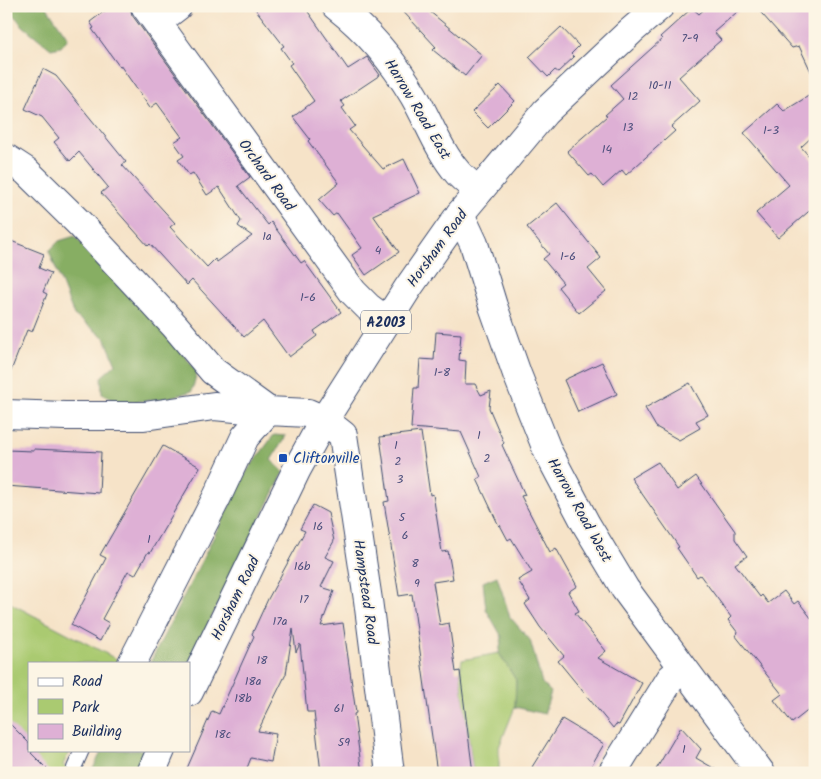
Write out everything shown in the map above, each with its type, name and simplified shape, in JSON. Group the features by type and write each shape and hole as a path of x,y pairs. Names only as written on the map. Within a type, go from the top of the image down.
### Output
{"street":[{"name":"Harrow Road East","path":"336,6 350,17 387,57 414,97 442,151 459,174 479,191"},
{"name":"Horsham Road","path":"190,690 296,469 324,420 387,321 460,214 545,112 660,6"},
{"name":"Orchard Road","path":"160,11 353,292 368,308 387,321"},
{"path":"6,158 26,171 80,224 175,326 213,371 268,411"},
{"name":"Harrow Road West","path":"460,214 474,244 492,306 513,365 548,452 586,524 625,589 761,773"},
{"path":"6,414 144,416 214,406 308,413 324,420"},
{"path":"133,662 217,497 244,437 268,411"},
{"name":"Hampstead Road","path":"324,420 343,435 368,600 390,773"},
{"path":"612,773 671,678 683,668"},
{"path":"151,773 160,752"}],"lane":[{"path":"74,768 81,752"}],"green space":[{"path":"6,6 46,6 68,38 61,47 51,49 23,26"},
{"path":"75,236 112,279 177,346 197,372 192,391 165,399 118,403 102,394 101,377 116,364 105,338 74,315 49,251 59,241"},
{"path":"274,435 286,436 271,460 284,472 189,662 151,662 247,471"},
{"path":"497,576 510,617 530,640 542,683 551,692 544,714 515,707 516,680 499,653 502,637 486,609 483,582"},
{"path":"6,601 120,661 28,662 28,752 69,752 63,765 70,773 6,773"},
{"path":"499,653 516,680 515,707 499,747 499,770 504,773 473,773 460,671 462,660"},
{"path":"101,752 154,752 145,773 91,773"}],"building":[{"path":"111,6 130,6 132,15 250,177 238,186 268,225 271,222 301,263 304,261 341,312 314,331 317,336 289,357 263,321 244,337 192,280 187,285 150,244 148,246 101,193 108,187 79,152 70,161 54,142 59,138 42,117 25,109 43,69 56,76 126,162 122,165 175,223 170,227 207,267 215,259 217,262 252,236 238,226 241,221 219,187 207,195 193,173 189,175 178,160 184,156 174,142 182,137 157,103 150,108 92,29 94,28 90,22"},
{"path":"253,6 304,6 348,69 367,57 380,75 341,101 345,106 342,108 355,126 349,130 383,169 404,159 420,193 373,215 399,252 366,275 352,255 362,248 337,213 333,216 319,200 339,183 293,117 314,101 289,65 292,63 281,48 284,46"},
{"path":"398,6 423,6 482,55 465,76 433,50 436,47"},
{"path":"708,6 744,6 714,32 721,40 679,77 700,101 671,127 675,131 626,175 622,170 603,187 592,174 589,176 567,151 607,116 605,115 623,99 611,85 662,39 660,37 692,8 699,14"},
{"path":"755,6 815,6 815,80 799,46 792,48"},
{"path":"561,27 579,46 571,54 574,57 558,72 555,70 548,77 529,57"},
{"path":"500,85 515,101 488,128 472,112"},
{"path":"815,92 815,134 801,147 815,163 815,206 778,238 756,213 789,185 744,133 777,104 784,111"},
{"path":"557,203 601,258 588,269 606,291 579,313 558,287 563,283 543,259 549,254 527,227"},
{"path":"6,239 44,254 39,268 51,273 43,292 47,294 32,332 27,330 7,381"},
{"path":"436,332 461,334 459,360 466,361 465,384 475,384 481,395 491,391 489,408 504,443 502,445 525,495 521,496 550,552 556,548 577,586 568,592 579,611 575,613 606,651 598,658 642,683 619,725 616,724 613,728 558,661 564,656 540,627 525,604 530,600 518,580 532,572 511,538 508,540 499,526 477,479 481,477 461,432 411,428 414,388 418,388 420,359 434,360"},
{"path":"602,362 617,394 578,412 564,380"},
{"path":"690,383 708,415 696,421 700,428 679,440 656,427 645,408"},
{"path":"421,432 430,495 433,494 442,552 448,551 453,579 433,582 440,625 449,623 456,672 460,671 473,773 437,773 412,594 399,596 384,502 389,501 380,437"},
{"path":"163,446 200,467 150,553 148,552 135,575 128,571 102,619 109,623 100,641 71,625 106,558 100,555"},
{"path":"34,449 101,452 99,493 6,486 6,450 34,451"},
{"path":"658,462 677,490 696,476 735,531 735,539 747,556 735,564 760,597 762,595 768,603 784,591 794,604 798,601 815,623 815,705 792,723 774,700 782,694 735,635 738,633 728,620 731,617 700,575 697,577 677,548 679,547 631,478"},
{"path":"313,505 328,513 334,541 325,557 334,561 321,587 334,591 321,626 343,623 356,713 354,714 362,773 321,773 314,712 307,712 300,644 296,652 293,629 286,674 258,731 276,734 271,762 251,758 245,773 185,773 212,711 219,714 254,636 252,634 268,599 305,531 300,529"},
{"path":"562,719 604,744 587,773 543,773 532,767"},
{"path":"6,720 28,742 28,752 32,752 51,773 6,773"},
{"path":"681,727 701,749 696,758 722,773 654,773"}],"place":[{"name":"Cliftonville","path":"283,458"}]}
